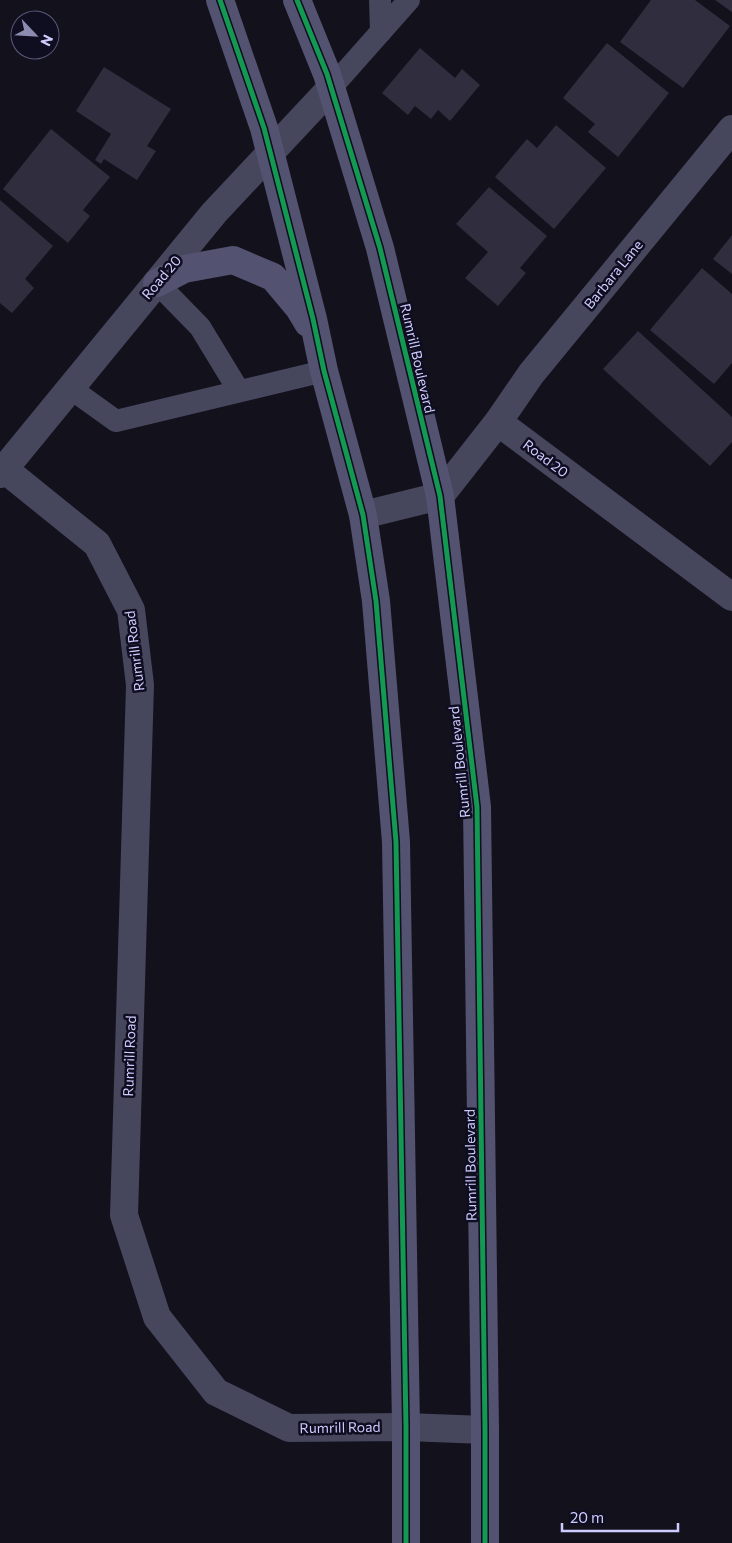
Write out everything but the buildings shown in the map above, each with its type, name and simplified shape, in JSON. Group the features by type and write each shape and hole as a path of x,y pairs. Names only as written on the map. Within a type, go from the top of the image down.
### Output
{"main road":[{"path":"220,0 264,128 324,371 363,515 376,601 396,842 406,1427 406,1543"},
{"name":"Rumrill Boulevard","path":"297,0 331,88 380,248 440,496 477,807 485,1543"},
{"path":"157,283 184,269 233,260 273,277 299,308 317,339"}],"street":[{"name":"Road 20","path":"1,470 214,213 331,88"},
{"name":"Barbara Lane","path":"498,422 531,374 732,130"},
{"name":"Road 20","path":"498,422 732,597"},
{"path":"363,515 440,496 498,422"},
{"name":"Rumrill Road","path":"1,470 97,544 131,610 140,685 124,1215 157,1317 216,1392 289,1428 406,1427 485,1430"}],"lane":[{"path":"380,0 381,32"},
{"path":"331,88 409,0"},
{"path":"157,283 200,327 239,392"},
{"path":"70,388 116,420 324,371"}],"cycle path":[{"path":"220,0 264,128 313,319 324,371 363,515 376,601 396,842 406,1427 406,1543"},
{"path":"297,0 327,74 380,248 440,496 477,807 485,1543"}]}
